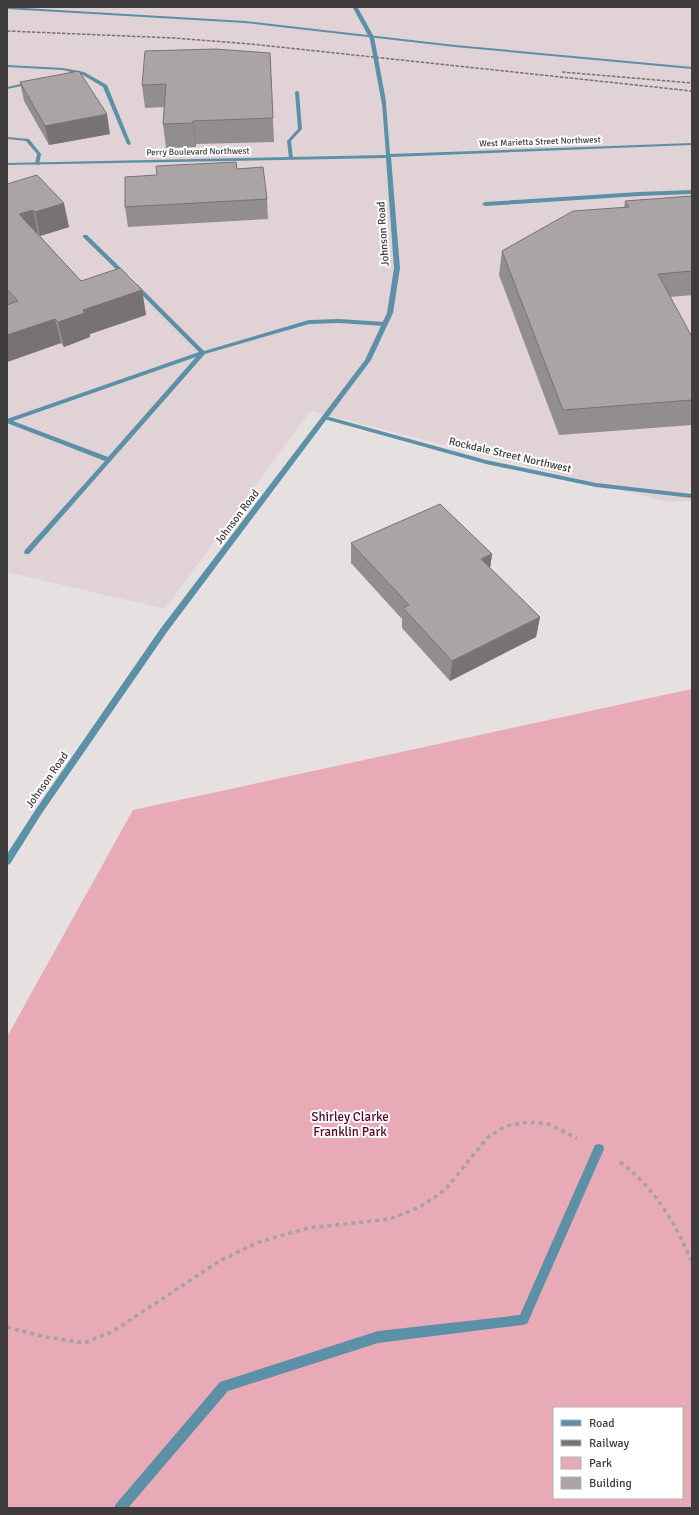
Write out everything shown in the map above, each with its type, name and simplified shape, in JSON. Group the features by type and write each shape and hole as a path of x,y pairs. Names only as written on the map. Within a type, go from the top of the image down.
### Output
{"street":[{"name":"Johnson Road","path":"7,861 39,811 164,630 326,418 368,360 390,313 398,268 384,103 372,38 354,7"},
{"path":"7,8 245,22 478,48 692,68"},
{"path":"7,66 63,69 82,73 105,86 129,144"},
{"path":"67,76 82,73"},
{"path":"7,88 37,82"},
{"path":"291,158 289,141 300,129 297,92"},
{"path":"7,138 27,140 39,154 37,164"},
{"name":"West Marietta Street Northwest","path":"389,156 692,144"},
{"name":"Perry Boulevard Northwest","path":"7,164 389,156"},
{"path":"485,204 692,192"},
{"path":"85,236 204,353"},
{"path":"7,421 204,353 309,322 339,321 384,324"},
{"path":"27,552 204,353"},
{"name":"Rockdale Street Northwest","path":"326,418 486,462 596,485 692,496"},
{"path":"7,421 109,460"},
{"path":"120,1508 224,1386 378,1337 523,1320 599,1149"}],"path":[{"path":"7,1327 46,1337 84,1342 112,1332 221,1260 259,1242 308,1228 390,1219 420,1207 445,1190 488,1137 506,1126 529,1122 548,1124 599,1149 632,1170 650,1189 669,1217 692,1262"}],"shaded area":[{"path":"7,7 692,7 692,501 668,502 310,411 165,609 7,572"}],"green space":[{"name":"Shirley Clarke Franklin Park","path":"692,689 692,1508 7,1508 7,1037 133,810"}],"building":[{"path":"215,49 270,53 273,118 193,121 193,123 163,124 166,84 142,85 145,51"},
{"path":"79,71 107,114 45,126 20,82"},
{"path":"236,162 237,169 263,167 267,199 125,207 125,177 157,175 156,166"},
{"path":"37,175 64,203 35,212 33,210 19,214 81,281 120,268 142,290 83,310 85,313 58,322 55,319 7,335 7,305 18,301 7,289 7,184"},
{"path":"692,196 692,271 658,274 692,337 692,400 563,410 502,251 573,211 629,207 625,201"},
{"path":"440,504 492,554 481,559 540,617 452,661 403,608 409,605 351,543"}],"railway":[{"path":"7,31 174,38 251,44 692,91"},
{"path":"562,72 692,83"}]}
